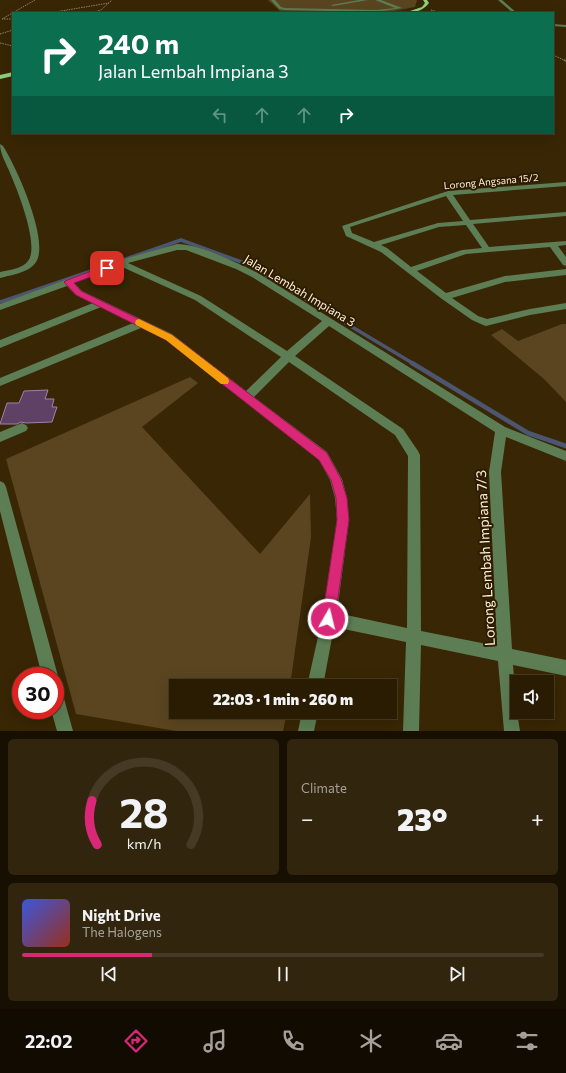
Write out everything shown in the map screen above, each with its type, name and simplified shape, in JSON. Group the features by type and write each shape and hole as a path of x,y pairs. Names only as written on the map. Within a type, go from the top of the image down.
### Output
{"main road":[{"path":"409,12 423,8 427,3 425,0"},
{"path":"0,77 12,74"}],"street":[{"path":"273,0 280,8 285,9 377,11 400,8 377,0"},
{"path":"316,6 366,0"},
{"path":"466,0 476,0"},
{"path":"500,0 514,12"},
{"path":"554,25 566,26"},
{"path":"0,146 22,192 33,229 36,255 33,262 24,268 0,275"},
{"name":"Lorong Angsana 15/2","path":"374,245 349,234 346,226 448,193 566,184"},
{"path":"448,193 487,250"},
{"path":"374,245 438,225 566,214"},
{"path":"412,270 465,252 566,243"},
{"path":"552,244 566,263"},
{"path":"374,245 384,250 412,270 445,297 486,323 530,312 566,306"},
{"name":"Jalan Lembah Impiana 3","path":"0,307 120,263 167,249 187,247 239,267 255,275 501,430"},
{"path":"120,263 198,298 288,356 399,432 414,455 414,636 411,731"},
{"path":"445,297 505,279 566,272"},
{"path":"68,282 79,293 169,338 323,456 336,479 341,498 343,520 328,619 316,679"},
{"path":"0,344 100,304"},
{"path":"246,398 288,356 328,321"},
{"path":"0,382 141,324"},
{"path":"0,437 22,428"},
{"path":"501,430 566,456"},
{"name":"Lorong Lembah Impiana 7/3","path":"501,430 495,472 505,655 512,731"},
{"path":"0,487 48,667"},
{"path":"328,619 566,668"},
{"path":"62,719 65,731"},
{"path":"306,731 309,719"}],"path":[{"path":"14,12 35,0"},
{"path":"94,12 101,10 112,0"},
{"path":"54,12 109,3"},
{"path":"12,13 2,19 12,19"},
{"path":"0,34 12,30"},
{"path":"0,43 12,46"},
{"path":"554,55 566,62"}],"shaded area":[{"path":"268,0 417,0 415,7 389,12 280,11"},
{"path":"562,324 566,324 566,402 544,379 491,335 502,329 518,341"},
{"path":"190,377 198,383 142,427 260,554 310,494 311,537 291,679 169,679 169,719 286,719 283,731 176,731 76,714 6,459"}],"building":[{"path":"48,390 45,399 54,399 52,407 57,407 52,422 0,424 7,403 19,403 24,391"}],"waterway":[{"path":"123,260 181,240 247,264 414,364"},
{"path":"0,302 94,270"},
{"path":"412,363 528,433 566,446"}],"slow traffic":[{"path":"139,323 169,338 224,381"}],"route":[{"path":"107,268 68,282 79,293 169,338 323,456 336,479 341,498 343,520 328,619"}]}
